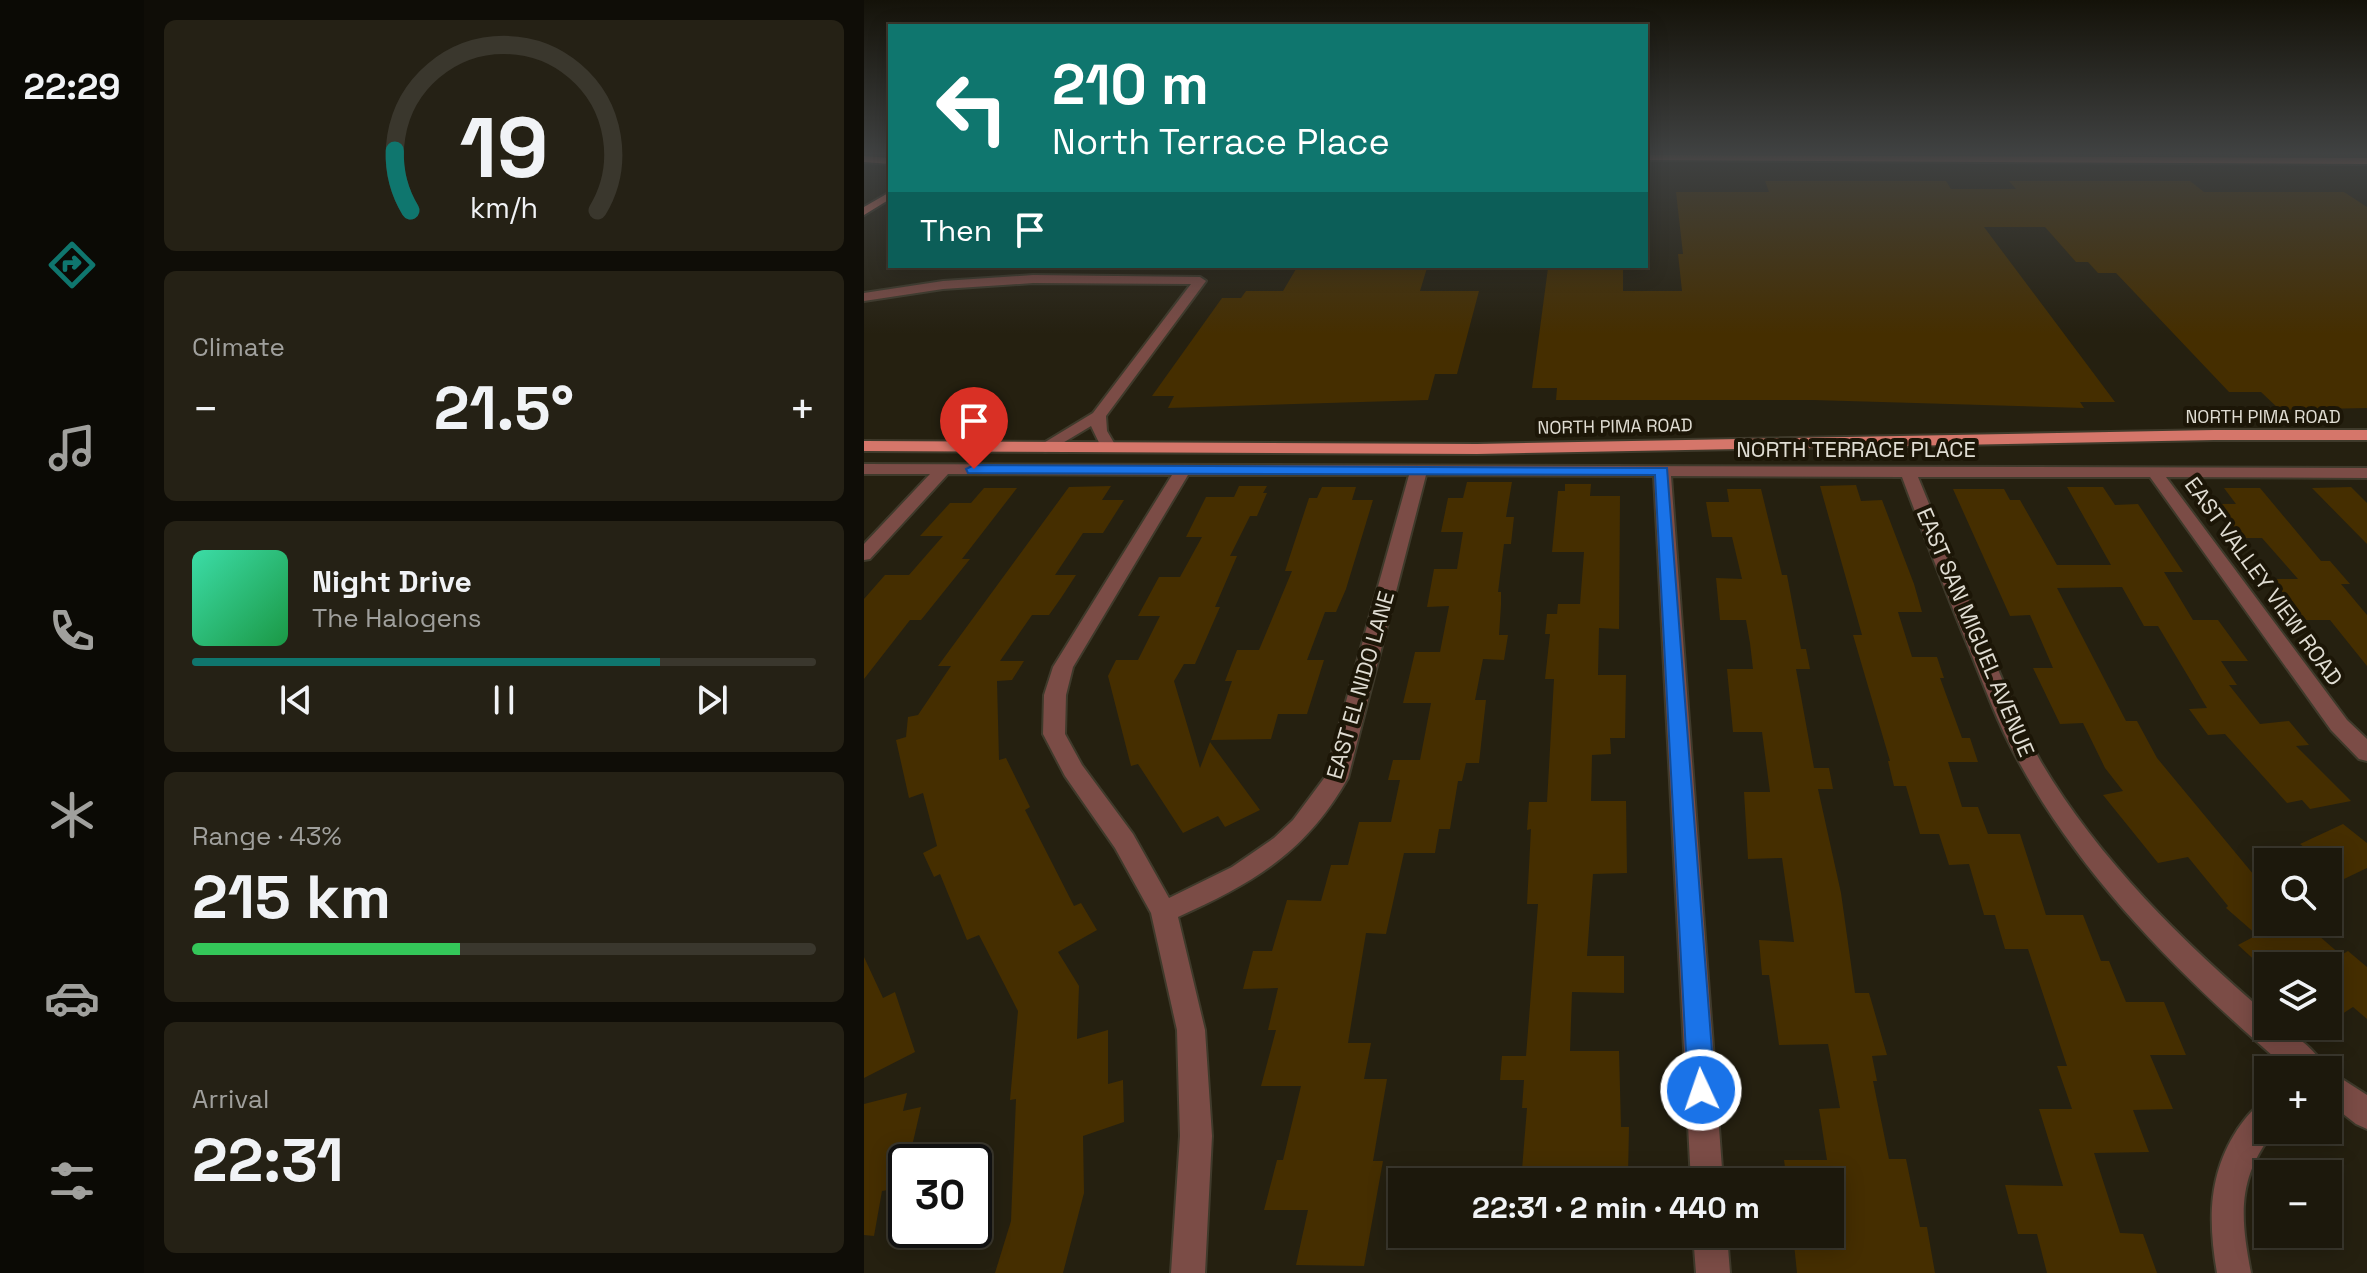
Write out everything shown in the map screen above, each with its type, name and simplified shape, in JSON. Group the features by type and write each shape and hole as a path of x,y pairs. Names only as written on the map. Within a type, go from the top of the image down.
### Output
{"main road":[{"name":"NORTH PIMA ROAD","path":"864,446 1477,449 2198,435 2367,435"}],"street":[{"path":"864,297 943,285 1033,279 1200,281 1098,416 1045,447"},
{"path":"1098,416 1099,431 1109,448"},
{"name":"NORTH TERRACE PLACE","path":"864,469 2367,473"},
{"path":"864,555 944,469"},
{"name":"EAST EL NIDO LANE","path":"1164,912 1249,871 1279,849 1316,813 1336,778 1419,470"},
{"path":"1182,471 1063,667 1055,695 1054,734 1073,770 1124,841 1164,912 1191,1030 1196,1136 1188,1273"},
{"path":"1662,471 1706,1168"},
{"name":"EAST SAN MIGUEL AVENUE","path":"1908,471 2005,713 2038,777 2087,847 2141,913 2208,979 2295,1056"},
{"name":"EAST VALLEY VIEW ROAD","path":"2154,472 2339,725 2367,753"},
{"name":"EAST SAN MIGUEL AVENUE","path":"2342,1095 2367,1114"},
{"path":"2234,1273 2227,1242 2226,1192 2245,1141 2254,1131"},
{"path":"1711,1248 1713,1273"}],"building":[{"path":"1679,214 2367,214 2367,408 2280,410 2261,392 2229,392 2116,273 2098,273 2088,262 2076,262 2045,227 1984,227 2115,402 2080,402 2084,408 1813,400 1556,400 1557,388 1532,388 1548,268 1623,268 1623,291 1682,291 1678,254 1683,254"},
{"path":"1427,268 1420,291 1479,291 1457,374 1435,374 1428,400 1168,408 1174,396 1152,396 1222,298 1241,298 1246,291 1283,291 1296,269"},
{"path":"1467,482 1512,482 1506,517 1514,517 1511,544 1504,544 1498,592 1501,592 1499,635 1508,635 1504,660 1483,659 1475,700 1486,700 1479,763 1466,763 1462,781 1458,781 1450,829 1439,829 1435,853 1404,853 1386,934 1366,933 1348,1043 1371,1043 1364,1079 1387,1079 1373,1161 1383,1161 1364,1266 1296,1265 1308,1210 1264,1210 1277,1160 1283,1160 1301,1086 1261,1086 1276,1030 1268,1030 1278,988 1243,989 1253,951 1272,951 1287,900 1321,901 1331,865 1348,865 1359,822 1391,822 1400,780 1388,780 1393,760 1420,760 1431,703 1403,703 1415,652 1440,652 1449,606 1427,607 1434,569 1457,569 1463,532 1441,532 1448,498 1463,498"},
{"path":"1565,484 1591,484 1590,496 1620,496 1619,629 1599,628 1598,675 1626,675 1625,738 1610,738 1611,754 1592,755 1591,801 1626,801 1627,873 1593,874 1587,956 1624,956 1624,993 1572,992 1570,1051 1619,1051 1621,1127 1629,1127 1628,1168 1522,1168 1527,1108 1522,1108 1524,1080 1500,1080 1502,1056 1526,1056 1538,904 1527,904 1531,829 1527,830 1529,802 1547,802 1554,679 1545,679 1550,634 1545,634 1547,614 1557,614 1558,604 1580,604 1584,552 1552,552 1558,491 1565,491"},
{"path":"1856,485 1861,501 1882,500 1914,584 1922,612 1898,612 1912,657 1937,657 1944,678 1940,678 1962,738 1970,738 1978,762 1948,762 1962,807 1978,807 1988,834 2020,834 2046,915 2083,915 2101,961 2109,961 2126,1002 2164,1002 2186,1055 2150,1055 2173,1109 2133,1110 2149,1152 2094,1153 2120,1233 2143,1234 2157,1273 2047,1273 2037,1234 2018,1234 2005,1185 2063,1186 2039,1109 2072,1109 2057,1066 2067,1066 2028,949 2005,949 1995,915 1984,915 1969,864 1949,865 1939,834 1920,834 1906,786 1894,786 1890,761 1853,635 1862,635 1820,486"},
{"path":"1111,486 1102,500 1124,500 1103,533 1083,533 1055,575 1076,575 1049,615 1032,615 1000,661 1024,661 1012,680 997,681 999,760 1006,758 1030,807 1025,810 1074,906 1081,903 1097,930 1058,952 1079,986 1077,1039 1108,1030 1108,1084 1123,1080 1124,1122 1083,1136 1084,1193 1063,1273 995,1273 1011,1221 1016,1099 1010,1100 1018,1011 979,935 967,940 940,874 934,877 923,853 937,846 923,793 909,798 896,740 906,737 908,717 918,715 951,666 938,666 1069,487"},
{"path":"1239,486 1267,486 1263,493 1267,493 1257,516 1250,516 1230,556 1237,556 1215,607 1220,607 1195,664 1184,664 1174,681 1200,768 1210,742 1260,810 1225,827 1218,816 1183,833 1138,764 1131,766 1108,676 1116,660 1138,660 1160,616 1138,616 1159,577 1180,577 1202,537 1186,537 1206,497 1234,497"},
{"path":"1322,487 1356,487 1352,500 1373,500 1346,589 1336,612 1325,612 1307,660 1324,660 1307,714 1278,714 1271,739 1211,740 1232,681 1225,681 1237,650 1259,650 1292,571 1285,571 1309,498 1317,498"},
{"path":"2067,487 2103,487 2115,505 2138,504 2183,572 2164,572 2193,620 2218,620 2248,661 2221,661 2237,685 2229,685 2260,724 2289,721 2309,745 2296,746 2351,801 2310,809 2302,800 2287,803 2225,734 2208,735 2189,709 2207,708 2158,626 2144,626 2122,587 2057,588 2126,721 2137,721 2157,758 2254,875 2254,932 2226,908 2228,906 2188,857 2158,863 2103,795 2123,791 2105,768 2083,723 2060,724 2033,668 2053,668 2030,615 2010,616 1953,489 2004,489 2010,500 2020,500 2057,565 2111,565"},
{"path":"2351,487 2367,503 2367,544 2312,488"},
{"path":"984,488 1017,488 962,559 970,559 921,620 910,620 864,679 864,599 885,575 909,575 943,536 920,536 950,503 971,503"},
{"path":"2224,488 2260,488 2321,561 2330,561 2350,584 2341,584 2367,615 2367,666 2330,620 2304,620 2272,579 2298,579 2262,538 2241,538 2215,504 2236,504"},
{"path":"1727,489 1761,489 1782,575 1787,575 1801,649 1806,649 1810,669 1796,669 1814,768 1829,768 1833,789 1818,789 1841,893 1855,993 1869,993 1887,1055 1872,1056 1877,1081 1873,1081 1889,1159 1906,1159 1920,1227 1927,1227 1935,1273 1797,1273 1794,1248 1844,1248 1844,1168 1785,1168 1784,1160 1827,1160 1819,1109 1840,1108 1828,1044 1779,1045 1769,975 1762,975 1759,940 1794,942 1782,858 1748,859 1744,792 1770,792 1762,732 1733,732 1727,669 1753,669 1750,643 1746,620 1720,620 1716,578 1742,579 1732,537 1712,537 1706,502 1729,502"},
{"path":"2343,824 2367,843 2367,868 2344,879 2342,848 2305,848 2300,844"},
{"path":"2255,936 2319,936 2338,952 2254,952 2254,960 2238,945"},
{"path":"2348,951 2367,967 2367,1019 2353,1007 2342,1014 2342,954"},
{"path":"864,957 883,998 895,992 915,1052 864,1078"},
{"path":"907,1093 903,1111 921,1107 913,1144 888,1144 888,1190 882,1191 874,1236 864,1235 864,1104"}],"route":[{"path":"974,469 1662,471 1701,1090"}]}
